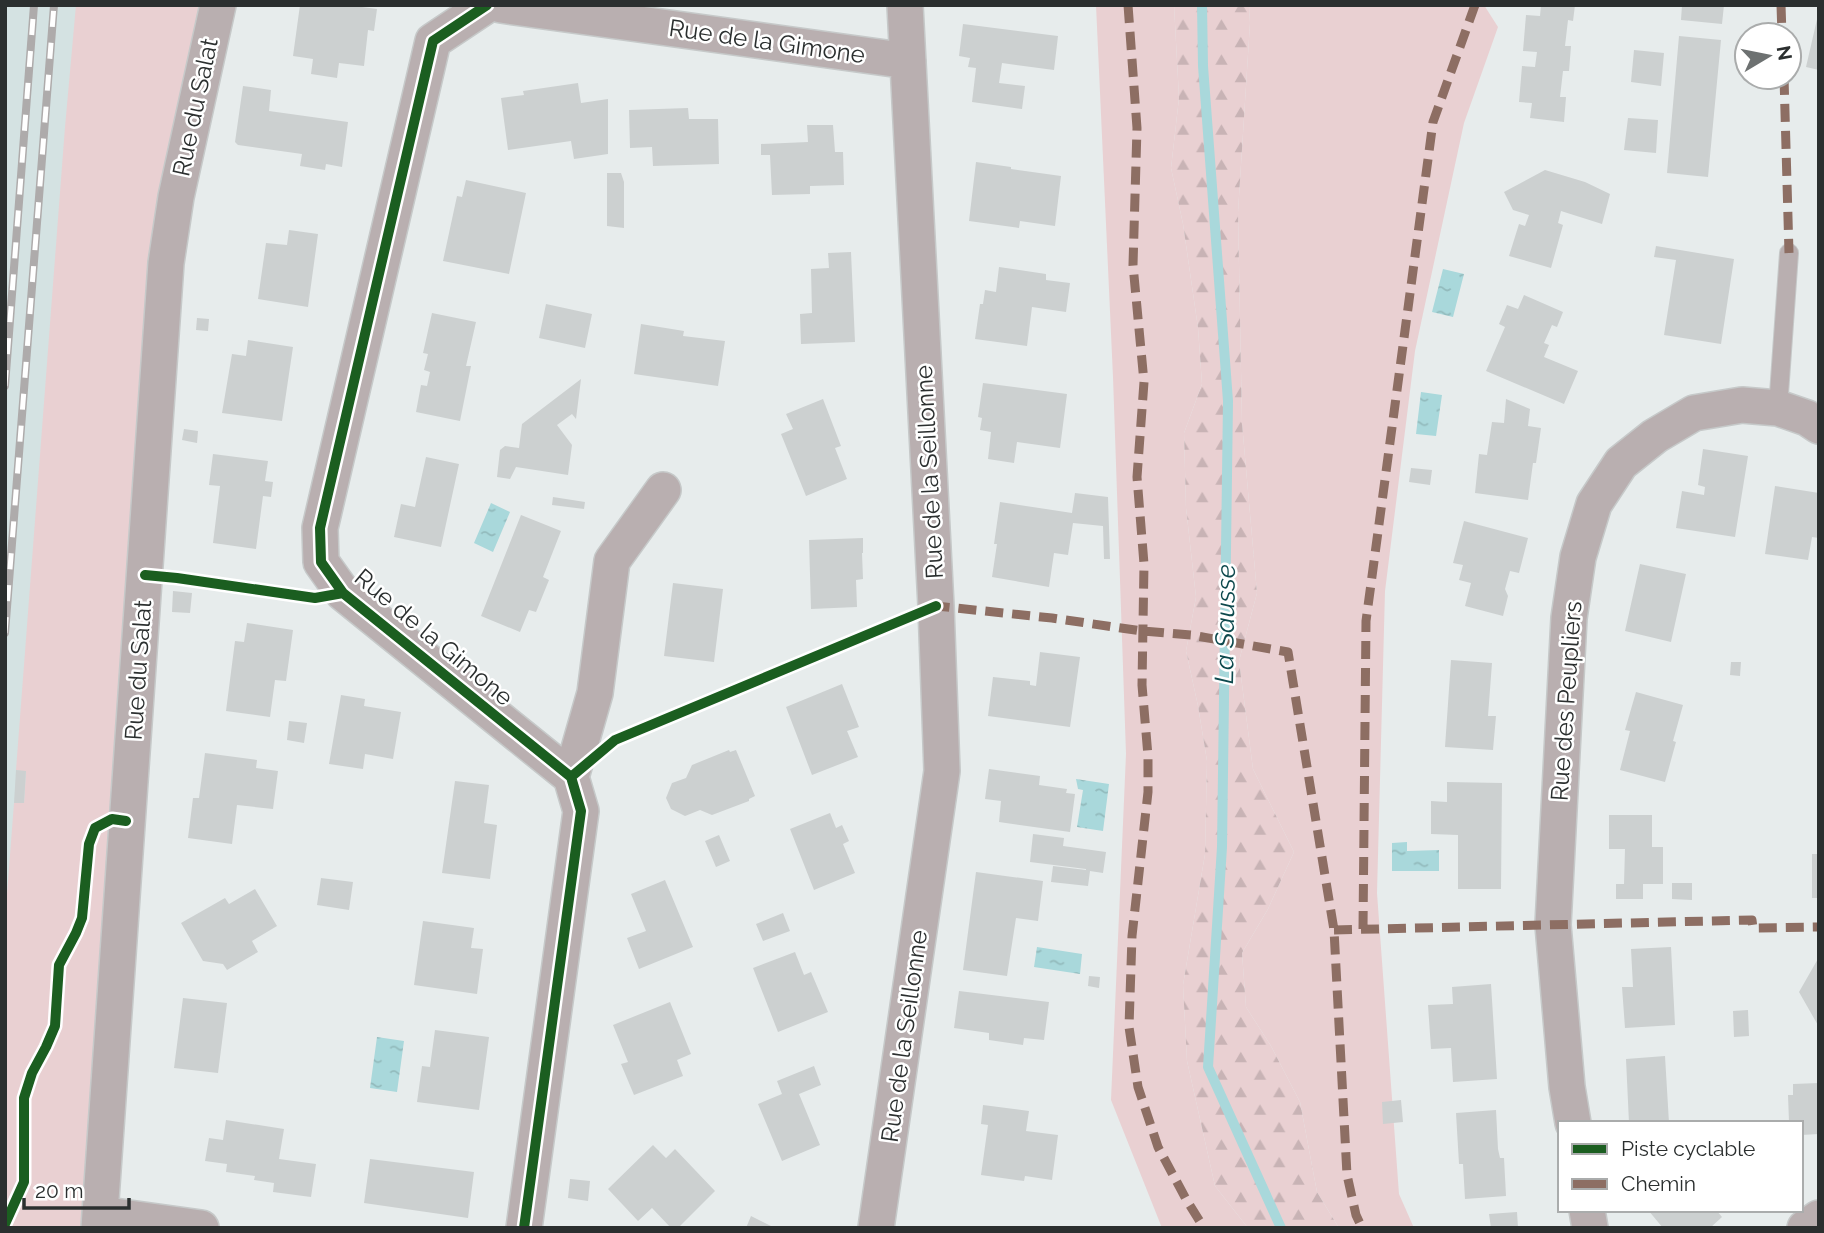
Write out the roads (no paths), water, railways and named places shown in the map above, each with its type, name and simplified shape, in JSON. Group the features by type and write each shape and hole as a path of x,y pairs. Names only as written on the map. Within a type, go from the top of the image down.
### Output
{"street":[{"name":"Rue du Salat","path":"201,1228 99,1221 166,263 176,197 218,5"},
{"name":"Rue de la Gimone","path":"487,5 433,41 320,528 321,562 343,593 571,777"},
{"name":"Rue de la Gimone","path":"501,5 908,61"},
{"name":"Rue de la Seillonne","path":"876,1228 942,771 905,5"},
{"name":"Rue des Peupliers","path":"1573,1121 1552,925 1569,618 1578,557 1594,504 1621,463 1655,436 1694,413 1742,405 1778,408 1807,418 1819,426"},
{"path":"524,1228 581,811 571,777 596,694 612,561 663,490"},
{"path":"1805,1228 1819,1218"}],"lane":[{"path":"1778,408 1789,253"}],"water":[{"path":"1443,269 1464,274 1453,317 1432,312"},
{"path":"1421,392 1442,395 1436,436 1416,434"},
{"path":"491,503 510,512 493,552 474,543"},
{"path":"1076,779 1109,784 1103,831 1077,827 1083,790 1078,789"},
{"path":"1407,842 1407,851 1439,850 1439,871 1392,871 1392,843"},
{"path":"1037,947 1082,954 1080,974 1034,967"},
{"path":"377,1037 404,1041 397,1092 370,1088"}],"waterway":[{"name":"La Sausse","path":"1202,5 1203,66 1228,401 1222,847 1208,1067 1281,1228"}],"railway":[{"path":"5,386 34,5"},
{"path":"5,633 54,5"}]}
